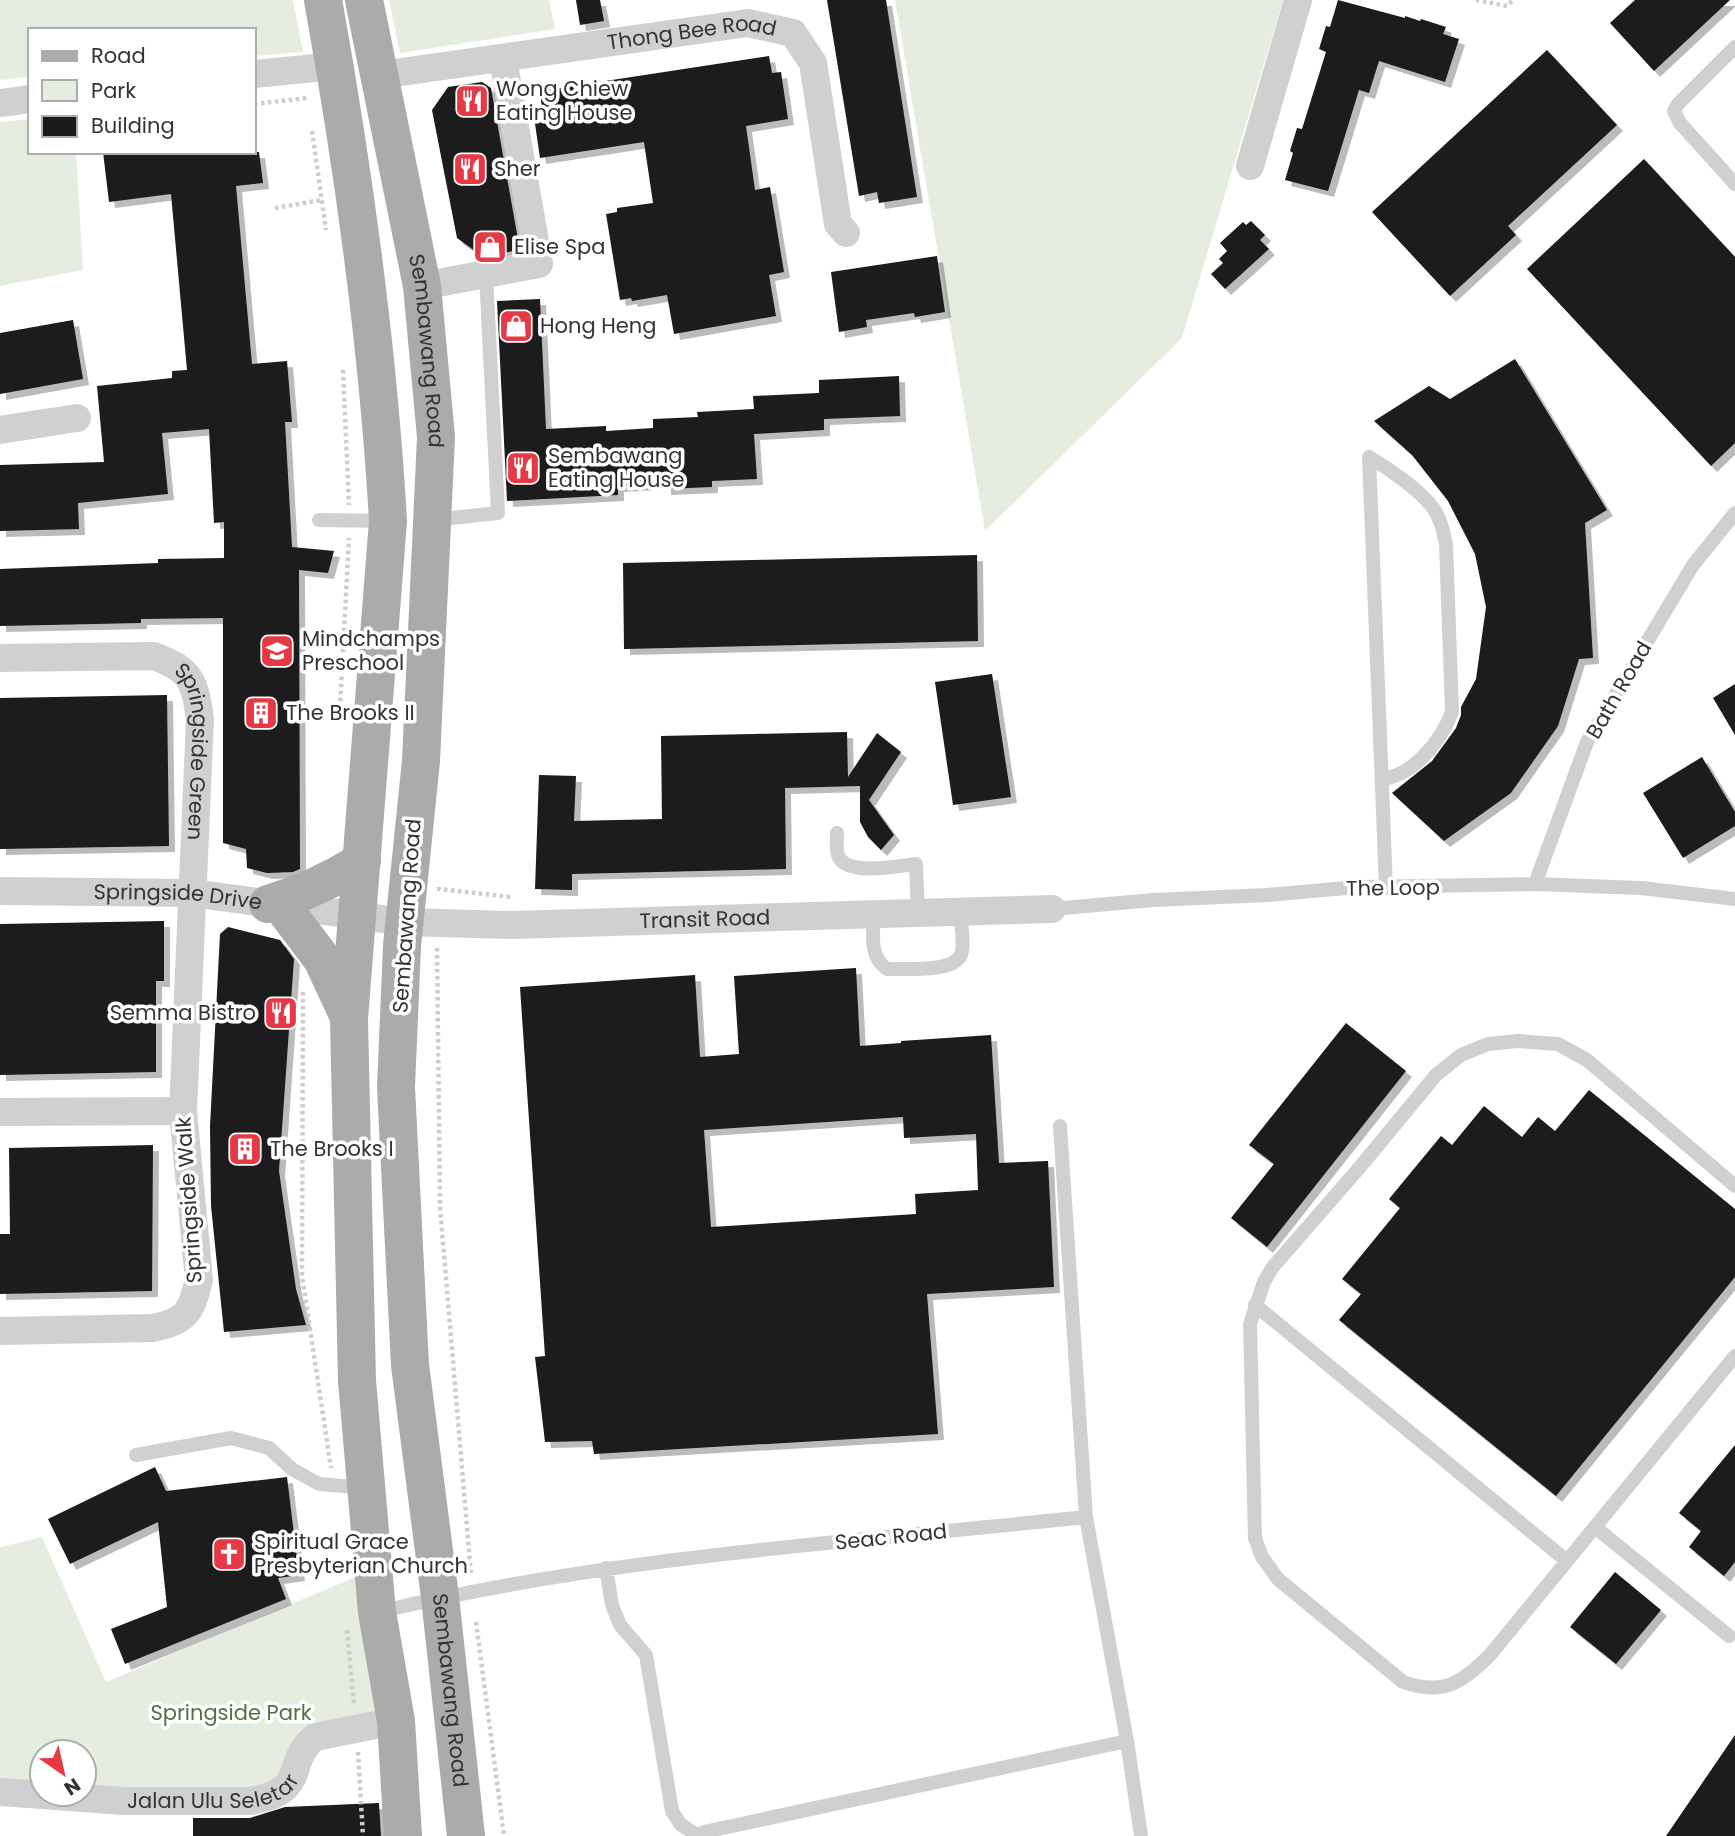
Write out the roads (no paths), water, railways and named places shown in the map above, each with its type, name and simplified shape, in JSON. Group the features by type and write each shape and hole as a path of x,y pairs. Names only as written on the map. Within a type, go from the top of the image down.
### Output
{"main road":[{"path":"323,0 319,67 369,296 388,521 349,1018 357,1381 350,1486 362,1616 396,1721 403,1836"},
{"name":"Sembawang Road","path":"364,0 422,286 436,437 421,761 404,922 396,1087 410,1365 456,1595 466,1836"},
{"path":"349,1018 322,959 275,905 337,876 362,861"}],"street":[{"path":"1250,166 1298,0"},
{"name":"Thong Bee Road","path":"380,75 748,23 793,33 813,62 838,224 846,233"},
{"path":"422,286 539,264 503,58"},
{"path":"256,74 319,67"},
{"path":"0,103 28,99"},
{"path":"0,430 77,418"},
{"name":"Springside Green","path":"0,658 154,656 175,664 189,677 197,697 200,719 192,894"},
{"name":"Springside Drive","path":"0,891 192,894 357,916"},
{"name":"Springside Walk","path":"0,1331 153,1328 171,1324 186,1315 193,1304 199,1280 183,1111 192,894"},
{"name":"Transit Road","path":"357,916 404,922 513,925 1052,909"},
{"path":"0,1112 183,1111"},
{"name":"Jalan Ulu Seletar","path":"0,1792 123,1801 250,1801 267,1798 281,1792 290,1783 307,1744 315,1737 396,1721"}],"lane":[{"path":"1735,47 1678,104 1675,111 1680,123 1735,184"},
{"path":"432,520 498,513 485,274"},
{"path":"1382,779 1395,777 1410,768 1447,727 1452,712 1446,544 1441,523 1432,507 1390,469 1369,457 1386,888"},
{"name":"Bath Road","path":"1535,884 1587,742 1693,565 1735,513"},
{"path":"319,520 388,521"},
{"path":"837,833 838,856 854,869 916,864 918,913"},
{"name":"The Loop","path":"1052,909 1154,900 1386,888 1535,884 1641,888 1735,900"},
{"path":"874,914 875,956 887,969 948,966 958,961 962,953 960,912"},
{"path":"1735,1186 1587,1060 1558,1044 1518,1041 1488,1044 1461,1055 1436,1075 1272,1268 1255,1305 1250,1324 1255,1538 1262,1557 1278,1579 1403,1682 1422,1689 1447,1686 1468,1677 1490,1655 1735,1356"},
{"path":"1060,1126 1086,1517 1127,1741 1141,1836"},
{"path":"1255,1305 1567,1561"},
{"path":"135,1455 230,1438 269,1448 292,1469 318,1484 350,1486"},
{"name":"Seac Road","path":"362,1616 456,1595 606,1568 1086,1517"},
{"path":"1595,1527 1729,1636"},
{"path":"606,1568 612,1605 620,1625 646,1656 672,1811 681,1825 699,1836 704,1832 1127,1741"}],"place":[{"name":"Wong Chiew Eating House","path":"472,101"},
{"name":"Sher","path":"470,169"},
{"name":"Elise Spa","path":"490,247"},
{"name":"Hong Heng","path":"516,326"},
{"name":"Sembawang Eating House","path":"523,468"},
{"name":"Mindchamps Preschool","path":"277,651"},
{"name":"The Brooks II","path":"261,713"},
{"name":"Semma Bistro","path":"281,1013"},
{"name":"The Brooks I","path":"245,1149"},
{"name":"Spiritual Grace Presbyterian Church","path":"229,1554"}],"park label":[{"name":"Springside Park","path":"231,1713"}]}
